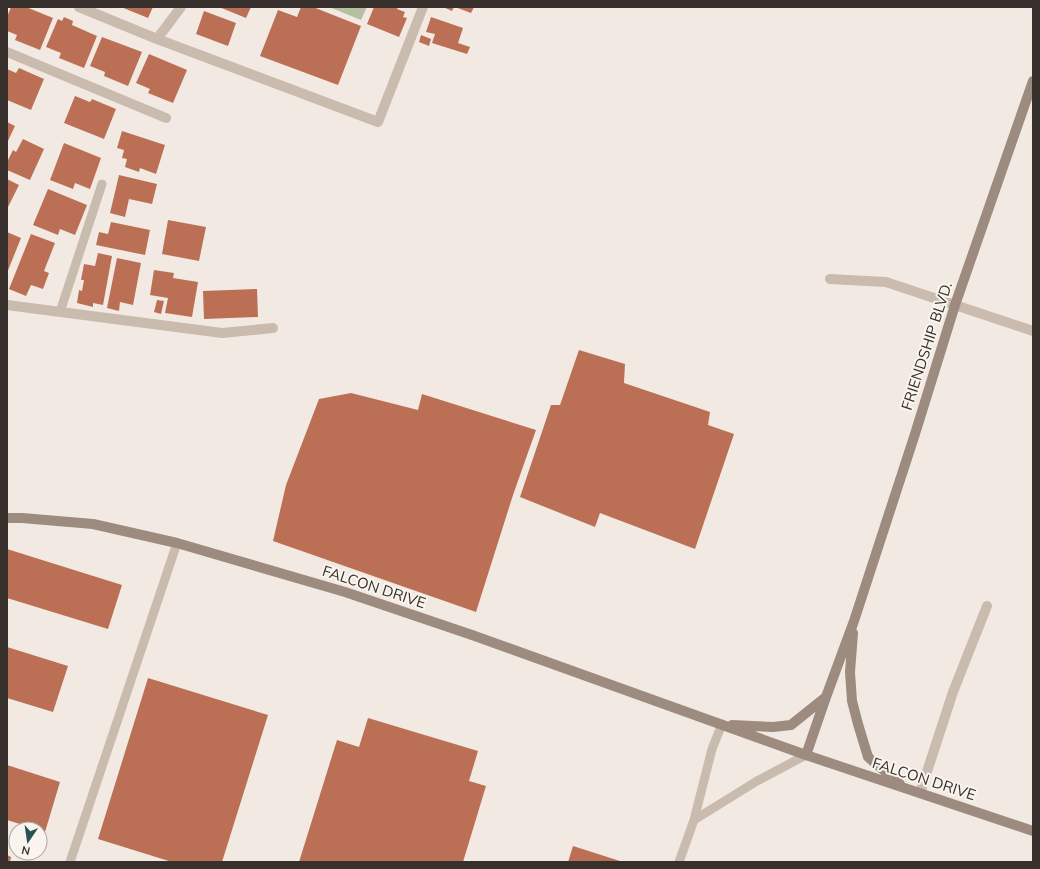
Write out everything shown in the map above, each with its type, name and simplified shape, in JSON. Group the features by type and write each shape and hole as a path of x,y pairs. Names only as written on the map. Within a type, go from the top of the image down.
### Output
{"street":[{"path":"79,7 157,39 378,122 423,7"},
{"path":"157,39 181,7"},
{"path":"7,52 166,118"},
{"name":"FRIENDSHIP BLVD.","path":"806,755 854,621 955,305 1033,81"},
{"path":"830,279 886,282 1033,331"},
{"path":"7,305 222,333 272,328"},
{"name":"FALCON DRIVE","path":"7,518 93,524 177,543 345,592 491,642 806,755 1033,830"},
{"path":"920,793 953,692 987,606"},
{"name":"FRIENDSHIP BLVD.","path":"854,621 850,672 852,701 868,757 905,788"},
{"path":"722,724 773,727 791,725 826,697"}],"lane":[{"path":"60,312 102,184"},
{"path":"70,862 177,543"},
{"path":"679,862 694,820 712,749 722,724"},
{"path":"694,820 757,781 806,755"}],"green space":[{"path":"329,7 367,7 361,20"}],"building":[{"path":"11,7 26,7 53,18 40,50 15,40 17,35 7,31 7,17"},
{"path":"121,7 153,7 148,18"},
{"path":"219,7 251,7 246,18"},
{"path":"301,7 313,7 361,26 338,85 260,56 278,10 297,17"},
{"path":"374,7 398,7 397,9 405,12 403,17 407,18 399,37 367,24"},
{"path":"443,7 454,7 452,11"},
{"path":"455,7 474,7 471,13"},
{"path":"204,11 236,23 228,46 196,34"},
{"path":"64,17 73,21 72,25 97,36 84,68 59,58 61,53 46,47 58,19 62,21"},
{"path":"431,17 463,28 458,43 470,47 467,54 432,43 435,34 426,32"},
{"path":"421,35 431,39 429,46 419,42"},
{"path":"102,37 142,52 128,86 104,76 105,72 90,66"},
{"path":"149,54 187,70 173,103 148,93 150,89 136,83"},
{"path":"19,68 44,79 31,110 7,100 7,69 16,73"},
{"path":"75,96 90,102 92,99 116,109 104,139 64,123"},
{"path":"7,122 15,126 7,143"},
{"path":"122,131 165,145 156,174 140,168 139,172 125,167 127,159 122,158 124,150 117,148"},
{"path":"23,139 44,149 30,180 7,170 7,162 13,150 16,152"},
{"path":"64,143 101,158 90,189 75,183 73,189 50,180"},
{"path":"119,175 157,184 152,204 129,199 125,217 110,213"},
{"path":"7,179 19,185 8,207 7,206"},
{"path":"48,189 87,205 75,235 60,229 58,235 33,225"},
{"path":"168,220 206,227 199,261 162,254"},
{"path":"111,222 150,230 145,255 96,245 99,232 108,234"},
{"path":"7,232 21,238 7,273"},
{"path":"31,234 55,243 44,271 49,273 43,289 31,285 26,296 9,289"},
{"path":"98,253 112,256 103,305 93,303 93,307 77,303 79,290 82,291 84,280 81,280 84,264 95,266"},
{"path":"117,258 141,263 133,305 120,302 119,311 107,308"},
{"path":"154,270 174,273 173,278 198,282 192,317 165,313 168,298 150,295"},
{"path":"257,289 258,317 204,319 203,291"},
{"path":"157,300 164,301 161,314 154,312"},
{"path":"579,350 625,364 624,383 710,412 708,425 734,434 695,549 600,513 595,527 520,497 551,405 560,405"},
{"path":"351,393 418,410 422,394 536,430 513,495 476,612 273,541 286,485 319,399"},
{"path":"7,549 122,585 108,629 7,598"},
{"path":"7,647 68,666 53,712 7,698"},
{"path":"148,678 268,715 222,862 172,862 98,839"},
{"path":"368,718 478,751 469,781 486,786 463,862 299,862 337,740 359,747"},
{"path":"7,765 60,782 48,822 7,820"},
{"path":"573,846 623,862 568,862"}]}
